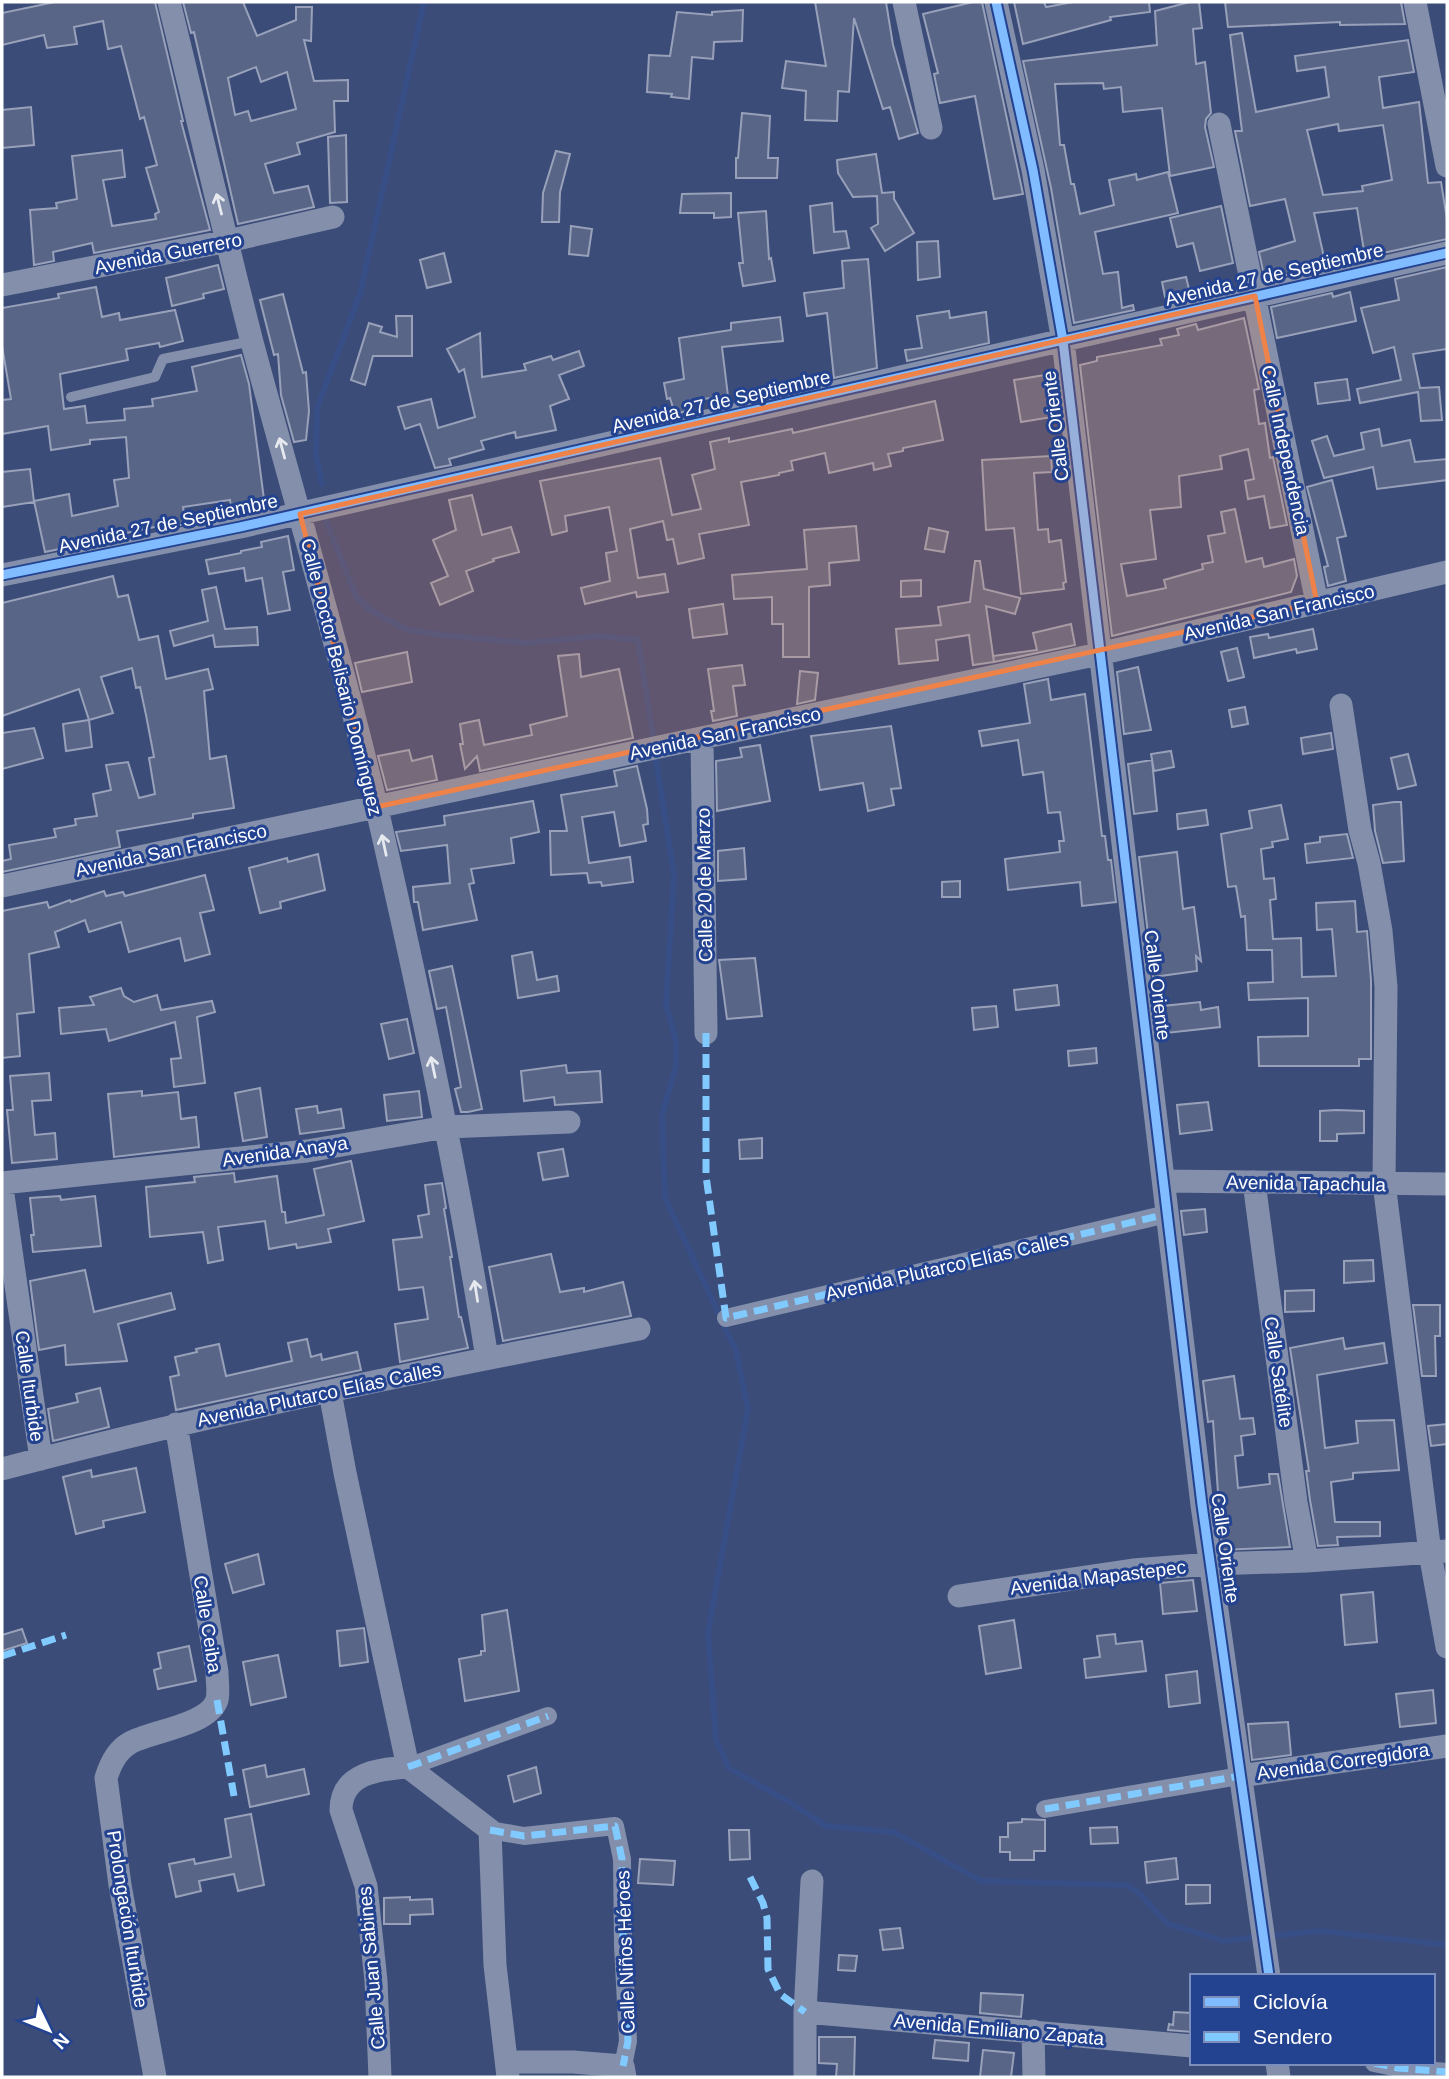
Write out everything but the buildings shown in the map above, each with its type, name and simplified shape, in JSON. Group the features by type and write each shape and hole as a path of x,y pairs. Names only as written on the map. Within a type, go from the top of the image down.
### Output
{"street":[{"name":"Calle Doctor Belisario Domínguez","path":"169,2 252,341 376,807 446,1127 471,1254 487,1358"},
{"path":"905,2 930,128"},
{"name":"Calle Oriente","path":"996,2 1033,170 1063,341 1211,1564 1268,1970"},
{"path":"1415,2 1447,166"},
{"name":"Calle Independencia","path":"1219,124 1317,603"},
{"name":"Avenida Guerrero","path":"2,285 228,241 333,217"},
{"name":"Avenida 27 de Septiembre","path":"2,575 300,514 1447,253"},
{"name":"Avenida San Francisco","path":"2,886 1099,654 1447,572"},
{"path":"1341,705 1360,830 1381,931 1386,987 1384,1183 1439,1552 1447,1647"},
{"name":"Calle 20 de Marzo","path":"691,740 706,1032"},
{"name":"Avenida Anaya","path":"2,1183 307,1151 446,1127 569,1122"},
{"name":"Avenida Tapachula","path":"1165,1181 1447,1184"},
{"name":"Calle Satélite","path":"1254,1182 1296,1502 1307,1562"},
{"name":"Calle Iturbide","path":"2,1188 41,1459"},
{"name":"Avenida Plutarco Elías Calles","path":"726,1318 1167,1214"},
{"name":"Avenida Plutarco Elías Calles","path":"2,1469 176,1424 487,1358 639,1329"},
{"path":"330,1392 399,1768 490,1830 495,1965 507,2070 573,2062 624,2072"},
{"name":"Calle Ceiba","path":"111,1762 129,1743 180,1726 212,1709 217,1700 217,1672 176,1424"},
{"name":"Avenida Mapastepec","path":"959,1596 1133,1570 1211,1564 1307,1562 1439,1552"},
{"path":"399,1768 548,1716"},
{"name":"Avenida Corregidora","path":"1240,1776 1447,1746"},
{"name":"Prolongación Iturbide","path":"111,1762 106,1778 120,1885 155,2077"},
{"name":"Calle Juan Sabines","path":"380,2077 376,1981 366,1886 341,1810 341,1797 352,1782 370,1773 399,1768"},
{"path":"1045,1809 1240,1776"},
{"name":"Calle Niños Héroes","path":"490,1830 524,1836 615,1826 622,1859 628,2041 624,2072"},
{"path":"805,2077 805,2012 813,1881"},
{"name":"Avenida Emiliano Zapata","path":"805,2012 1190,2046"},
{"path":"1033,2031 1034,2077"},
{"path":"1384,2065 1447,2072"}],"lane":[{"path":"71,397 155,377 163,359 252,341"}],"highlighted area":[{"path":"1255,296 1317,603 376,807 300,514"}],"waterway":[{"path":"322,484 316,456 317,408 360,294 424,2"},
{"path":"324,516 356,596 367,608 405,629 526,643 599,636 638,640 654,742"},
{"path":"655,753 674,875 666,1004 676,1042 676,1066 662,1115 665,1198 736,1351 748,1409 708,1632 716,1740 729,1768 826,1826 894,1832 981,1881 1126,1885 1138,1892 1168,1924 1224,1941 1257,1937"},
{"path":"1268,1936 1321,1931 1447,1945"}],"marked path":[{"path":"706,1033 706,1176 726,1318 1167,1214"},
{"path":"2,1656 66,1635"},
{"path":"217,1700 234,1796"},
{"path":"408,1767 548,1716"},
{"path":"1045,1809 1240,1776"},
{"path":"490,1830 524,1836 615,1826 622,1859 628,2041 623,2066"},
{"path":"750,1877 767,1918 768,1969 780,1994 805,2012"},
{"path":"1384,2065 1447,2072"}],"cycle path":[{"path":"996,2 1033,170 1063,341 1202,1505 1269,1974"},
{"path":"2,575 240,527 1447,253"}]}
